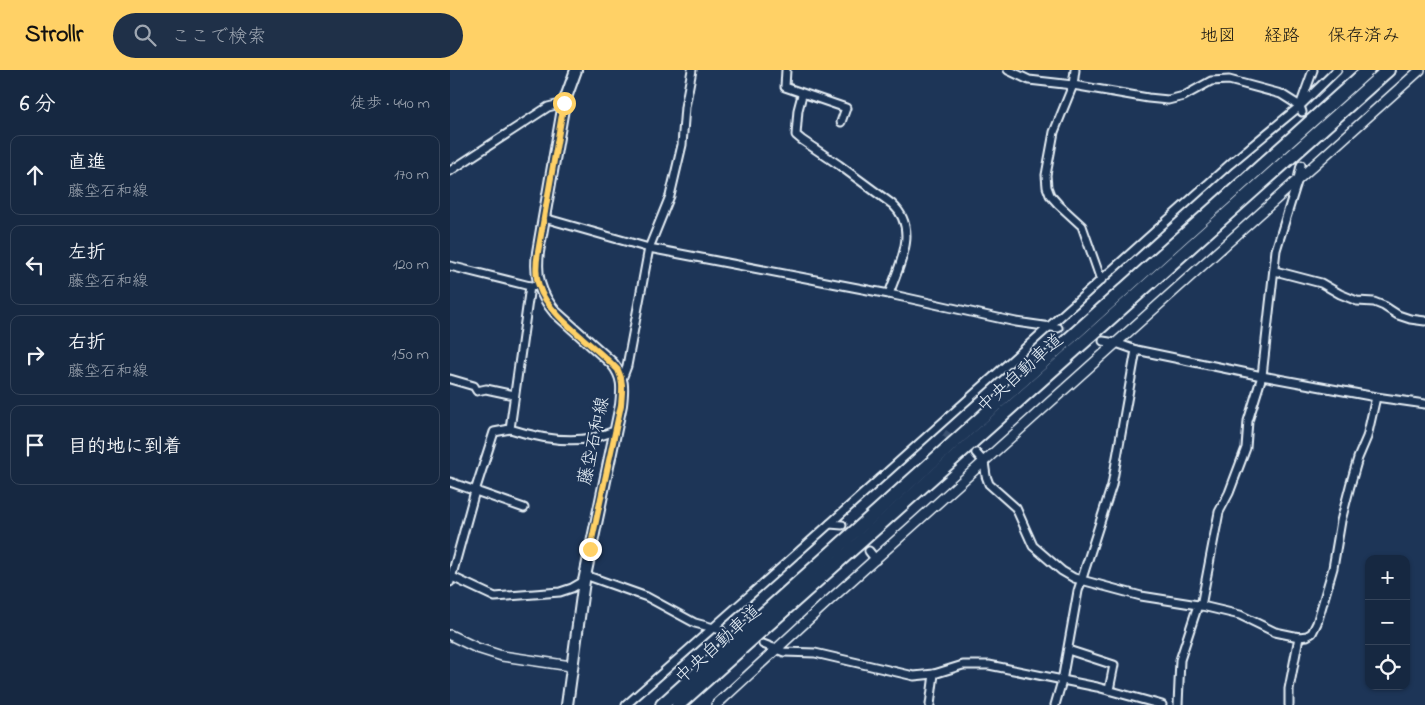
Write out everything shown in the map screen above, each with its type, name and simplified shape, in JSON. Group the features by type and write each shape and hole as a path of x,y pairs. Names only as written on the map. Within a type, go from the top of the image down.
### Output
{"highway":[{"name":"中央自動車道","path":"662,705 1368,70"},
{"name":"中央自動車道","path":"678,705 1388,70"}],"main road":[{"name":"藤垈石和線","path":"567,705 584,578 621,405 622,379 612,363 555,312 534,286 536,263 564,103 576,70"}],"street":[{"path":"622,379 627,366 648,248 670,196 682,145 685,107 692,70"},
{"path":"786,70 785,87 846,108 841,122"},
{"path":"1008,70 1029,80 1168,100 1184,96 1210,81 1229,80 1281,94 1301,109"},
{"path":"1075,70 1073,85 1054,132 1046,175 1047,187 1050,195 1058,204 1082,226 1101,280"},
{"path":"1301,109 1313,70"},
{"path":"626,705 936,427 1054,327 1101,280 1230,164 1301,109 1337,70"},
{"path":"716,705 1419,70 1425,76"},
{"path":"802,94 798,110 796,134 892,204 899,210 905,221 907,242 890,294"},
{"path":"450,171 548,107 564,103"},
{"path":"1178,705 1180,660 1199,606 1219,512 1229,493 1246,448 1248,421 1262,376 1276,250 1301,165"},
{"path":"544,218 648,248 890,294 1016,322 1054,327"},
{"path":"450,266 534,286 514,395 510,429"},
{"path":"1274,271 1321,283 1357,301 1374,302 1398,315 1425,321"},
{"path":"1103,341 1136,350 1262,376 1425,404"},
{"path":"1055,705 1062,681 1081,580 1112,484 1136,350"},
{"path":"450,379 474,386 477,391 486,389 514,395"},
{"path":"976,453 984,462 986,476 990,484 1016,508 1033,546 1062,571 1074,578 1141,596 1240,615 1275,632 1299,636 1312,633 1317,623 1333,568 1348,495 1358,458 1367,438 1376,397"},
{"path":"936,427 944,433"},
{"path":"615,431 592,438 574,440 534,437 510,429 494,432 450,578 495,597 560,592 572,588 584,578 647,597 695,622 721,630"},
{"path":"450,482 524,508"},
{"path":"830,524 842,525"},
{"path":"869,551 876,560"},
{"path":"450,635 477,648 502,656 571,666"},
{"path":"1289,705 1289,689 1299,636"},
{"path":"763,644 784,652 815,654 914,676 934,674 963,665 990,665 1109,690 1162,705"},
{"path":"1068,650 1114,665 1109,690"},
{"path":"930,705 934,674"}],"tunnel":[{"path":"1058,328 1077,333"},
{"path":"944,433 957,441"},
{"path":"721,630 739,636"}],"route":[{"path":"564,103 536,263 538,286 555,312 618,370 623,386 621,405 590,549"}]}
